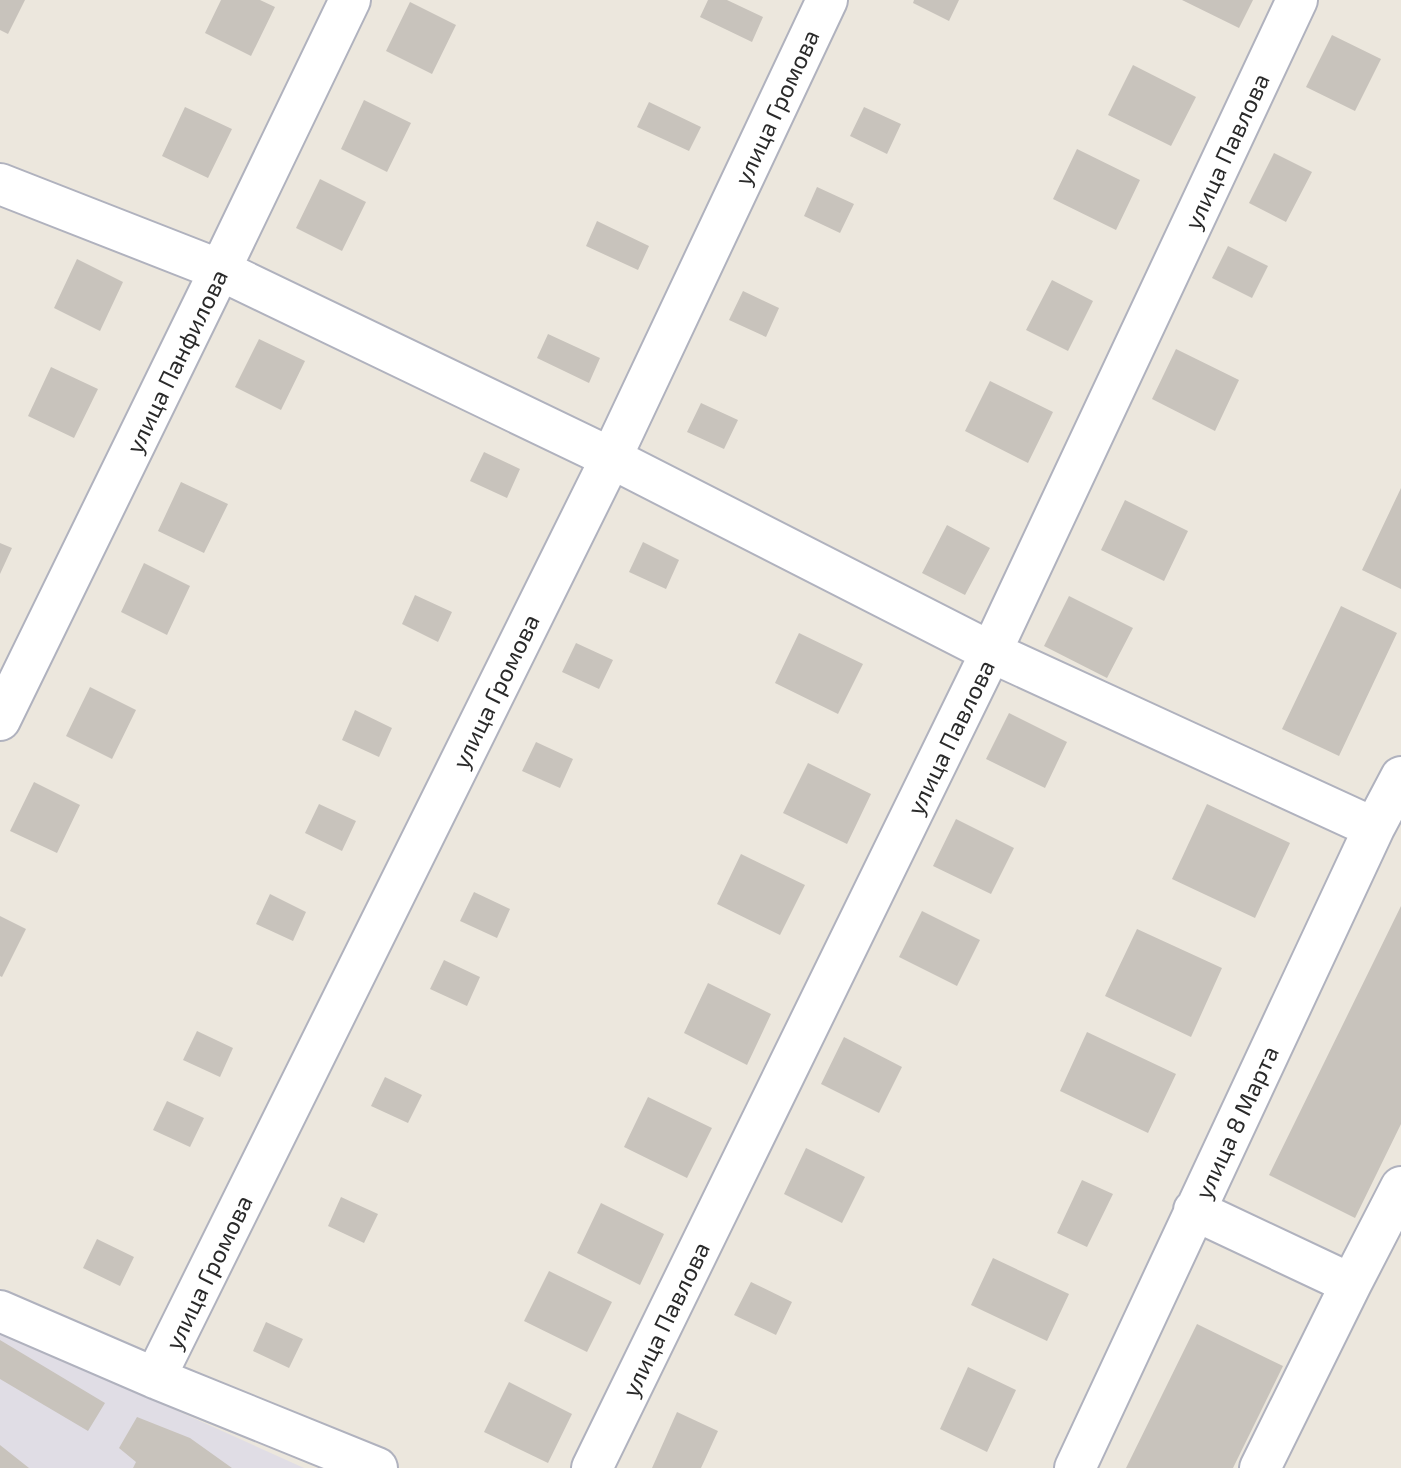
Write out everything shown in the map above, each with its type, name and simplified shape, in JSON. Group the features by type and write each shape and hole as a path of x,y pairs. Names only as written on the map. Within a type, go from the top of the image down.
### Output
{"street":[{"name":"улица Панфилова","path":"0,720 350,0"},
{"name":"улица Громова","path":"155,1378 611,458 827,0"},
{"name":"улица Павлова","path":"592,1468 991,652 1297,0"},
{"path":"0,184 220,270 611,458 991,652 1374,828"},
{"name":"улица 8 Марта","path":"1075,1468 1374,828 1401,777"},
{"path":"1260,1468 1401,1187"},
{"path":"1194,1210 1351,1284"},
{"path":"0,1311 377,1468"}],"shaded area":[{"path":"0,1331 304,1468 0,1468"}],"building":[{"path":"0,0 25,0 8,34 0,30"},
{"path":"221,0 260,0 275,7 251,56 205,33"},
{"path":"708,0 727,0 763,17 752,42 700,17"},
{"path":"914,0 959,0 949,21 913,3"},
{"path":"1182,0 1253,0 1239,28"},
{"path":"410,2 456,25 432,74 386,51"},
{"path":"1332,35 1381,59 1355,111 1306,87"},
{"path":"1133,65 1196,97 1171,146 1108,115"},
{"path":"364,100 411,123 387,172 341,149"},
{"path":"649,102 701,127 689,151 637,127"},
{"path":"185,107 232,129 208,178 162,156"},
{"path":"864,107 901,124 887,154 850,136"},
{"path":"1077,149 1140,180 1116,230 1053,199"},
{"path":"1274,153 1312,172 1286,222 1249,203"},
{"path":"320,179 366,202 342,251 296,228"},
{"path":"817,187 854,204 840,233 804,216"},
{"path":"597,221 649,246 638,270 586,246"},
{"path":"1228,246 1268,266 1252,298 1212,278"},
{"path":"77,259 123,282 100,331 54,308"},
{"path":"1052,280 1093,301 1068,351 1026,330"},
{"path":"743,291 779,308 766,337 729,320"},
{"path":"548,334 600,358 589,383 537,358"},
{"path":"259,339 305,361 281,410 235,387"},
{"path":"1176,349 1239,380 1215,431 1152,399"},
{"path":"51,367 98,389 74,438 28,416"},
{"path":"990,381 1053,412 1028,463 965,431"},
{"path":"701,403 738,420 724,449 687,432"},
{"path":"484,452 520,469 507,498 470,481"},
{"path":"181,482 228,504 204,553 158,531"},
{"path":"1401,488 1401,589 1362,570"},
{"path":"1125,500 1188,531 1164,581 1101,550"},
{"path":"947,525 990,548 965,595 922,573"},
{"path":"643,542 679,560 666,589 629,572"},
{"path":"0,543 12,548 0,574"},
{"path":"144,563 190,586 167,635 121,612"},
{"path":"415,595 452,612 438,642 402,624"},
{"path":"1069,596 1133,628 1107,678 1044,646"},
{"path":"1341,606 1397,633 1339,756 1282,729"},
{"path":"799,633 863,664 838,714 775,683"},
{"path":"576,643 613,660 599,689 562,672"},
{"path":"90,687 136,710 112,759 66,736"},
{"path":"355,710 392,728 379,757 342,740"},
{"path":"1009,713 1067,742 1045,788 986,759"},
{"path":"536,742 573,759 560,788 522,771"},
{"path":"808,763 871,794 847,844 783,813"},
{"path":"34,782 80,805 57,853 10,831"},
{"path":"319,804 356,821 342,851 305,833"},
{"path":"1207,804 1290,843 1255,918 1172,879"},
{"path":"956,819 1014,848 991,894 933,866"},
{"path":"741,854 805,885 780,935 717,904"},
{"path":"474,892 510,909 497,938 460,921"},
{"path":"270,894 306,912 293,941 256,924"},
{"path":"1401,906 1401,1124 1355,1218 1269,1175"},
{"path":"922,911 980,940 957,986 899,957"},
{"path":"0,916 26,929 2,977 0,976"},
{"path":"1137,929 1222,968 1191,1037 1105,996"},
{"path":"444,960 480,977 467,1006 430,989"},
{"path":"708,983 771,1014 747,1065 684,1033"},
{"path":"197,1031 233,1048 220,1077 183,1060"},
{"path":"1087,1032 1176,1074 1148,1133 1060,1091"},
{"path":"844,1037 902,1067 879,1113 821,1084"},
{"path":"385,1077 422,1095 408,1123 371,1106"},
{"path":"648,1097 712,1128 687,1178 624,1147"},
{"path":"167,1101 204,1118 190,1147 153,1130"},
{"path":"806,1148 865,1177 842,1223 784,1194"},
{"path":"1082,1180 1113,1194 1087,1247 1057,1233"},
{"path":"341,1197 378,1214 364,1243 328,1226"},
{"path":"601,1203 664,1234 640,1285 577,1253"},
{"path":"97,1239 134,1257 120,1286 83,1268"},
{"path":"993,1258 1069,1294 1047,1341 971,1305"},
{"path":"549,1271 612,1302 587,1352 524,1321"},
{"path":"751,1282 792,1302 776,1335 734,1315"},
{"path":"266,1322 303,1339 289,1368 253,1351"},
{"path":"1197,1324 1283,1366 1233,1468 1126,1468"},
{"path":"0,1340 105,1403 88,1431 0,1379"},
{"path":"968,1367 1016,1390 987,1452 940,1429"},
{"path":"509,1382 572,1414 548,1463 484,1432"},
{"path":"677,1412 718,1431 701,1468 652,1468"},
{"path":"137,1417 190,1438 232,1468 133,1468 136,1462 119,1448"},
{"path":"0,1445 29,1468 0,1468"}]}
